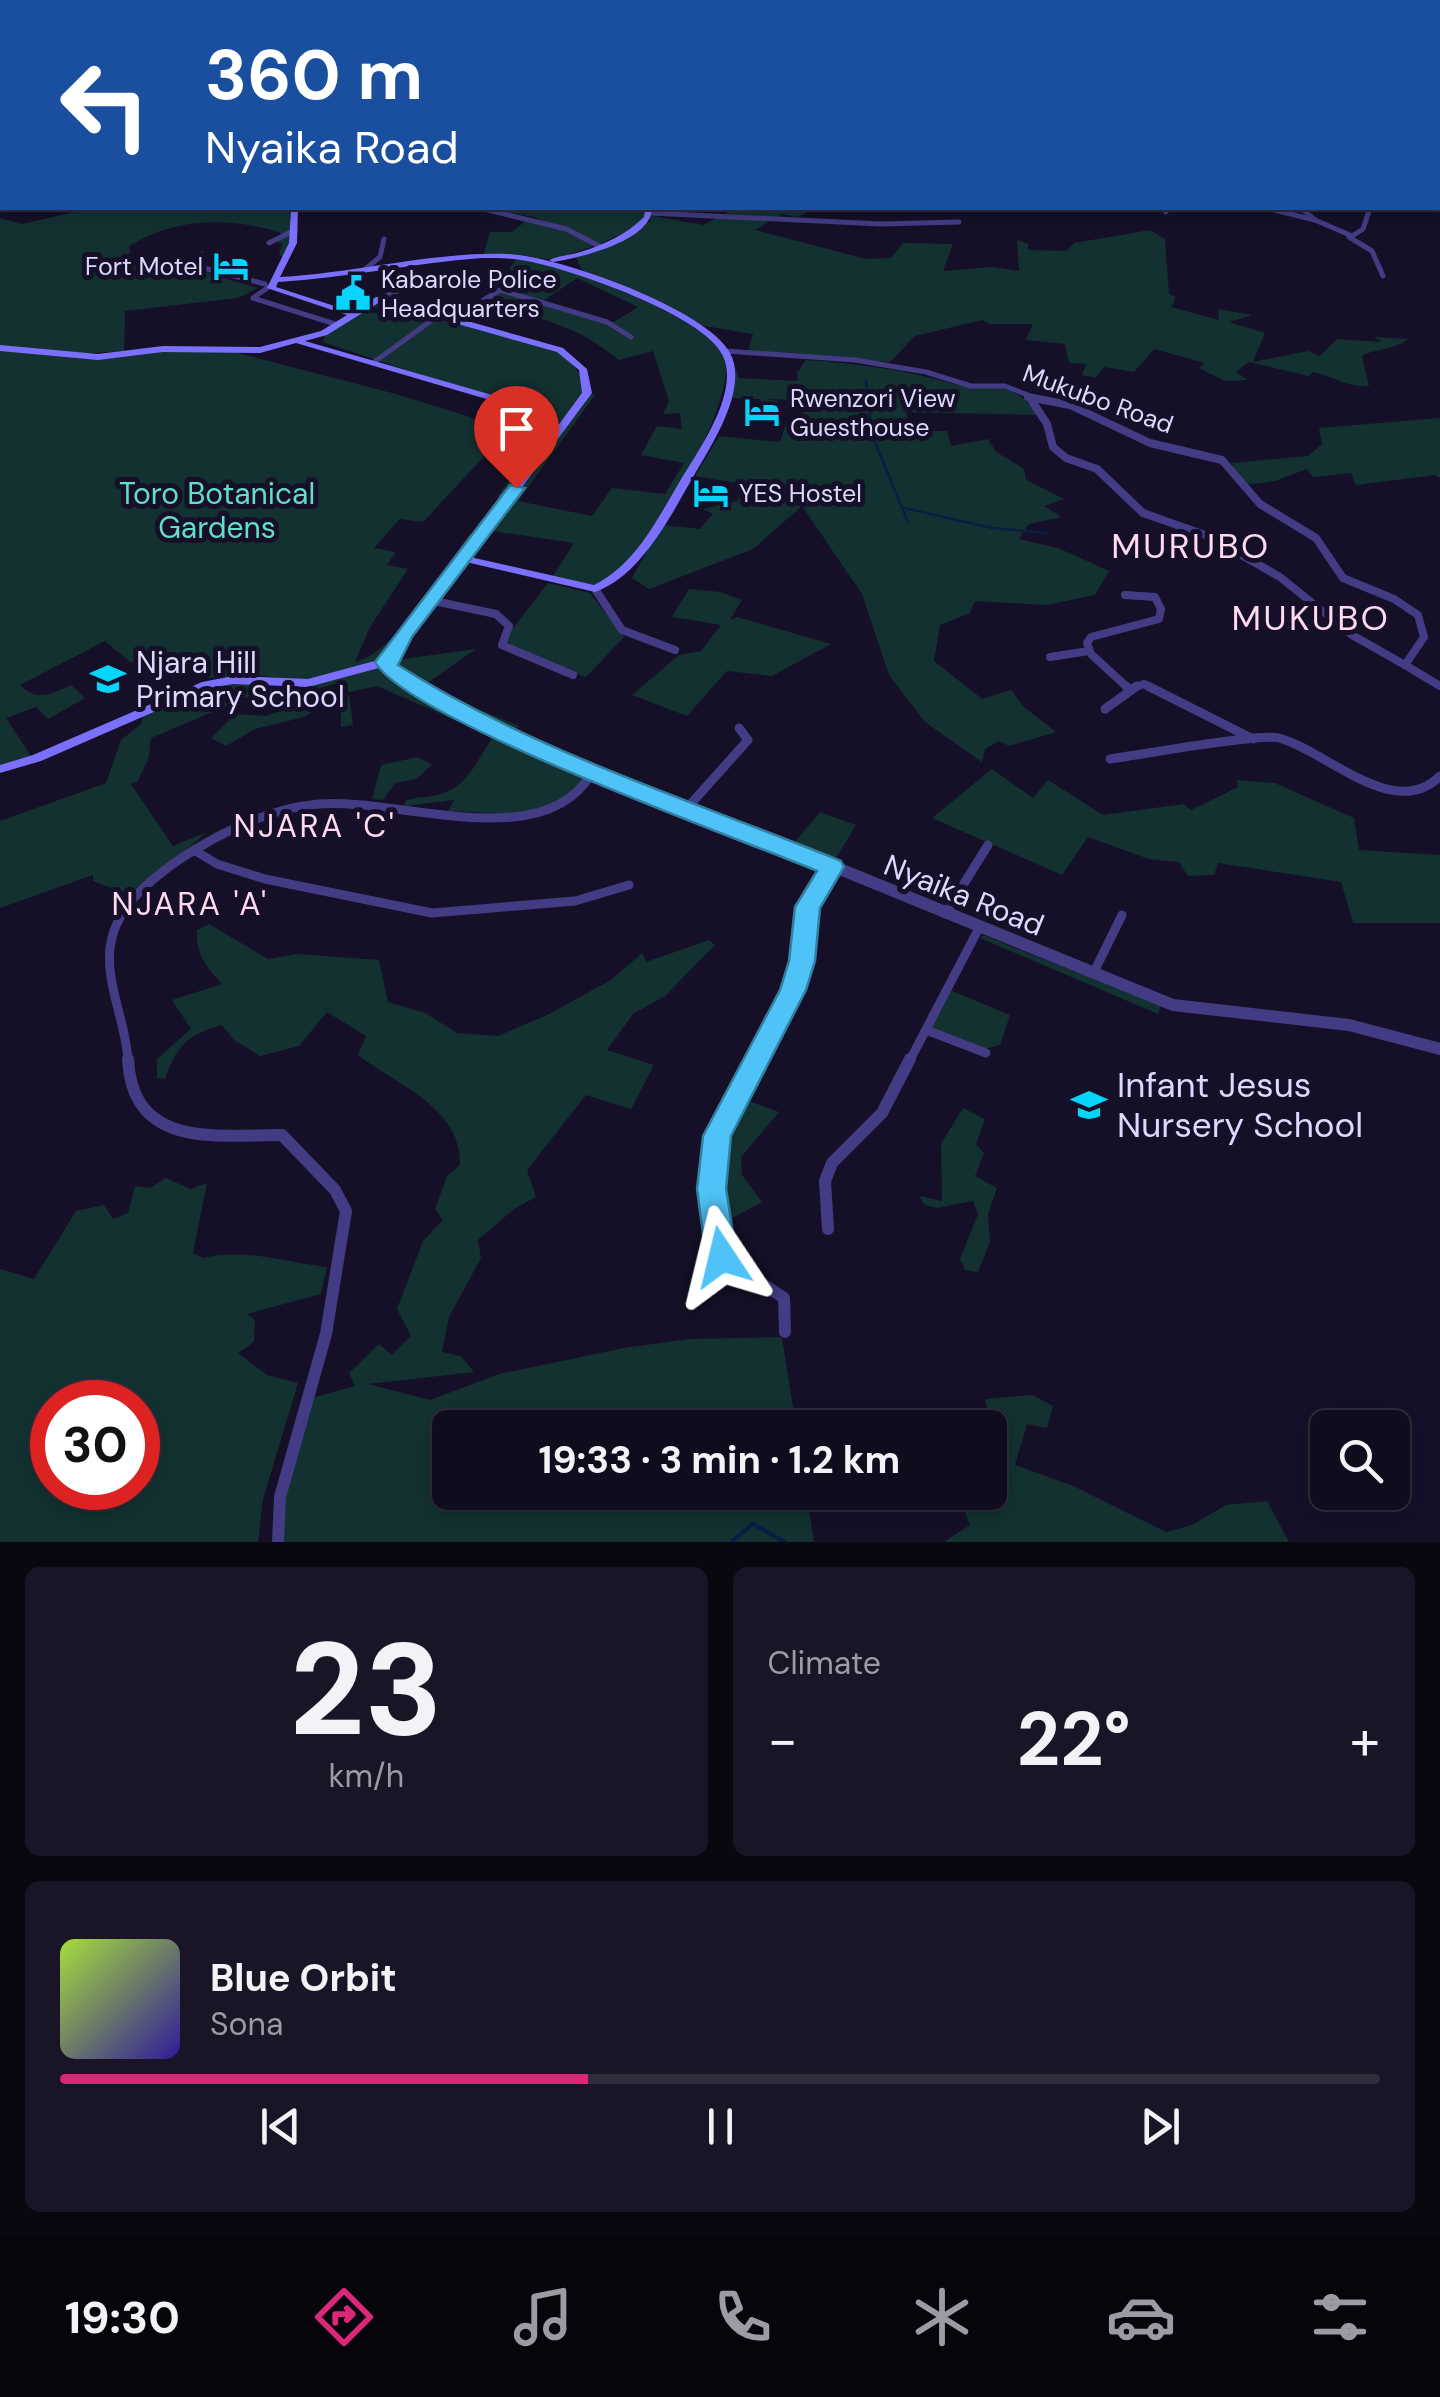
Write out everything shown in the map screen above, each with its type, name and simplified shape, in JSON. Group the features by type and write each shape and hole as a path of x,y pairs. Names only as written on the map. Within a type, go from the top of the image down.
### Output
{"main road":[{"path":"294,210 295,230 275,282 278,293 352,314"},
{"path":"275,282 496,256 550,261 571,258 634,231 649,210"},
{"path":"571,258 574,271"},
{"path":"462,558 595,589 614,581 636,554 714,432 730,378 726,351 708,332 550,261"},
{"path":"0,348 98,357 162,350 236,352 298,342 324,332 379,299 546,344 583,369 586,393 428,600 386,662 308,684 260,679 206,685 36,758 0,768"},
{"path":"323,346 324,332"},
{"path":"298,342 503,400 524,418 545,448"}],"street":[{"path":"489,210 566,228 599,246"},
{"path":"649,210 896,226 959,222"},
{"path":"778,210 802,218"},
{"path":"1274,210 1315,220 1347,235 1372,251 1383,276"},
{"path":"1304,210 1315,220"},
{"path":"1347,235 1363,229 1369,210"},
{"path":"269,242 295,230"},
{"path":"358,275 380,257 384,239"},
{"path":"202,254 204,268 212,273 275,282"},
{"path":"275,282 253,298 335,324"},
{"path":"379,299 411,285 474,284"},
{"path":"453,319 501,290 607,322 632,337"},
{"path":"374,362 439,315"},
{"name":"Mukubo Road","path":"726,351 900,367 960,384 1005,386 1030,398 1070,406 1150,443 1222,460 1260,504 1316,538 1343,578 1418,615 1424,636 1405,665"},
{"path":"1030,398 1047,424 1053,448 1066,458 1097,469 1143,512 1208,536 1270,570 1352,635 1440,686"},
{"path":"595,589 622,630 674,650"},
{"path":"1089,651 1091,637 1160,620 1161,609 1154,597 1125,595"},
{"path":"428,600 501,615 509,626 502,645 573,675"},
{"path":"1050,657 1089,651"},
{"path":"1089,651 1129,689"},
{"name":"Nyaika Road","path":"386,662 395,675 432,698 591,774 688,808 1174,1004 1349,1026 1440,1049"},
{"path":"1105,709 1129,689 1152,686 1253,739"},
{"path":"688,808 748,740 739,728"},
{"path":"1110,759 1190,752 1253,739 1289,741 1347,773 1405,793 1426,790 1440,776"},
{"path":"278,1542 280,1497 326,1334 346,1211 336,1190 282,1135 222,1138 166,1126 140,1108 130,1087 127,1040 110,969 112,938 135,895 194,850 236,829 318,804 486,816 552,810 578,794 591,774"},
{"path":"946,914 988,846"},
{"path":"194,850 218,864 265,879 432,913 575,901 629,885"},
{"path":"785,1332 784,1298 722,1257 712,1168 726,1114 761,1055 796,981 807,907 832,867"},
{"path":"1093,974 1122,915"},
{"path":"828,1229 825,1181 832,1163 882,1113 979,928"},
{"path":"926,1030 986,1053"}],"green space":[{"path":"83,210 289,210 292,243 284,257 279,255 282,244 274,239 282,233 223,222 184,225 147,236 129,246 130,261 187,260 213,275 258,288 238,298 125,311 124,351 77,354 0,346 0,218 22,224"},
{"path":"496,210 644,210 645,216 632,229 600,244 534,217"},
{"path":"732,210 810,210 798,217 782,214 755,230 866,259 891,258 903,243 953,244 943,271 992,267 1019,271 1017,240 1028,244 1028,250 1067,251 1074,243 1150,230 1165,239 1169,294 1176,297 1171,307 1219,320 1218,309 1252,315 1229,322 1265,333 1253,362 1308,351 1320,356 1337,339 1409,339 1362,356 1369,386 1249,362 1236,372 1248,380 1225,381 1199,368 1205,363 1154,349 1134,372 1104,367 1096,378 1082,375 1086,364 1069,363 1065,344 1026,340 1033,324 990,324 982,320 915,336 890,362 748,352 753,334 699,325 671,308 582,270 576,257 650,221 648,215 703,225"},
{"path":"528,219 570,232 594,246 555,259 483,256 490,232 512,232"},
{"path":"517,258 564,270 628,294 689,324 723,353 726,373 720,402 689,472 628,564 612,579 598,584 553,576 574,543 485,530 582,407 586,394 595,395 518,501 592,516 612,488 665,494 684,463 641,455 657,426 682,429 680,413 663,414 669,401 653,351 619,360 570,330 481,304 498,292 614,322 638,307 577,278 543,301 520,294 539,281 509,269"},
{"path":"386,304 560,351 575,367 582,381 579,404 538,447 503,498 497,497 535,446 521,421 502,405 507,404 323,342 326,333 362,309 379,314 385,309 370,306"},
{"name":"Toro Botanical Gardens","path":"0,350 100,358 162,350 234,352 396,394 470,417 491,429 492,448 423,522 400,519 374,548 396,552 387,565 408,569 370,627 355,662 371,655 403,626 470,534 477,534 391,650 370,663 309,682 251,674 208,678 180,663 130,662 105,641 20,685 38,695 71,685 85,698 48,719 36,707 6,718 31,756 0,765"},
{"path":"730,355 739,378 798,381 797,373 806,360 845,363 961,385 1002,388 1018,394 1032,407 1038,415 906,412 912,431 947,431 951,446 988,439 996,452 1024,469 1026,480 1064,499 1044,506 1062,517 1029,524 1019,539 1058,548 1109,571 1095,595 1046,605 975,601 970,613 940,625 934,661 982,699 1011,690 1024,707 1056,732 1009,746 999,741 985,749 982,762 925,722 889,675 862,594 802,506 753,549 649,589 632,578 662,525 700,529 713,514 703,509 737,501 747,485 695,476 719,436 780,442 787,421 803,421 799,400 764,399 778,401 780,407 772,412 764,408 760,399 731,398"},
{"path":"1440,418 1440,478 1435,475 1356,485 1351,473 1313,477 1307,469 1275,481 1244,485 1231,463 1308,456 1322,444 1319,428"},
{"path":"548,583 590,593 624,637 586,677 533,659 504,640"},
{"path":"689,589 720,592 742,600 730,620 737,617 831,644 772,676 727,671 687,716 632,695 679,655 701,651 721,625 672,617"},
{"path":"476,649 423,686 519,726 511,732 435,698 397,668 397,660"},
{"path":"382,666 409,691 462,718 457,721 377,686 349,692 343,682 316,689 306,687"},
{"path":"250,682 260,687 250,696 151,738 149,757 138,781 131,784 173,846 207,832 132,896 93,881 93,875 0,908 0,821 106,783 121,740 141,724 144,712 196,692"},
{"path":"336,692 349,696 353,725 341,727 341,712 332,706 320,707 304,717 255,729 226,746 211,738 235,714 266,716"},
{"path":"496,732 594,774 564,805 513,814 448,811 454,800 405,806 405,801 437,795 457,786"},
{"path":"418,757 432,765 416,779 395,783 383,800 372,799 381,765"},
{"path":"992,769 1033,798 1048,780 1103,815 1184,804 1191,810 1238,787 1237,780 1275,783 1354,818 1359,850 1440,855 1440,923 1353,923 1341,882 1218,863 1214,875 1188,876 1179,862 1149,859 1088,837 1062,875 932,818"},
{"path":"820,812 856,825 833,863 792,845"},
{"path":"209,924 268,959 297,954 379,960 388,1002 425,1013 457,1033 498,1036 611,980 642,953 646,962 709,940 715,945 665,996 633,1014 607,1050 654,1065 631,1109 586,1095 527,1170 536,1197 514,1209 478,1240 481,1258 449,1317 442,1352 461,1356 474,1372 368,1384 430,1400 499,1374 624,1348 689,1339 782,1337 793,1410 432,1410 432,1510 809,1510 814,1542 276,1542 308,1399 355,1386 349,1373 379,1344 392,1355 411,1336 397,1309 423,1241 443,1220 435,1209 447,1176 460,1165 458,1145 439,1113 358,1055 366,1036 327,1012 299,1046 260,1056 234,1040 222,1025 210,1029 185,1043 165,1079 157,1078 157,1059 191,1029 172,1000 222,984 200,953 197,930"},
{"path":"983,935 1161,1006 1158,1014 980,938"},
{"path":"950,990 1010,1015 1000,1045 984,1049 930,1028"},
{"path":"730,1094 779,1112 741,1157 742,1175 762,1202 711,1230 706,1134"},
{"path":"963,1108 985,1119 976,1144 984,1153 975,1176 997,1188 988,1214 990,1242 978,1272 965,1270 960,1259 978,1214 973,1201 937,1208 925,1205 919,1196 942,1201 941,1144"},
{"path":"166,1178 191,1189 207,1183 193,1253 203,1258 249,1255 327,1267 321,1294 247,1314 255,1320 254,1342 238,1353 267,1375 298,1383 263,1499 258,1542 0,1542 0,1269 34,1279 76,1211 104,1205 113,1219 128,1213 135,1186 150,1188"},
{"path":"1033,1395 1053,1406 1047,1428 1027,1424 1015,1465 1073,1486 1166,1532 1192,1525 1226,1505 1267,1501 1289,1542 944,1542 970,1525 964,1510 1007,1510 1007,1410 987,1410 985,1399"}],"waterway":[{"path":"866,380 872,435 908,522"},
{"path":"904,508 992,528 1048,533"},
{"path":"731,1542 753,1524 785,1542"}],"place":[{"name":"Fort Motel","path":"231,266"},
{"name":"Kabarole Police Headquarters","path":"353,293"},
{"name":"Rwenzori View Guesthouse","path":"762,412"},
{"name":"YES Hostel","path":"711,493"},
{"name":"Njara Hill Primary School","path":"108,679"},
{"name":"Infant Jesus Nursery School","path":"1089,1105"}],"district":[{"name":"MURUBO","path":"1191,546"},
{"name":"MUKUBO","path":"1311,618"},
{"name":"NJARA 'C'","path":"315,826"},
{"name":"NJARA 'A'","path":"190,904"}],"route":[{"path":"516,488 404,634 386,662 390,669 446,706 563,756 591,774 688,808 832,867 820,880 807,907 802,961 792,990 717,1136 712,1189 722,1257"}]}
